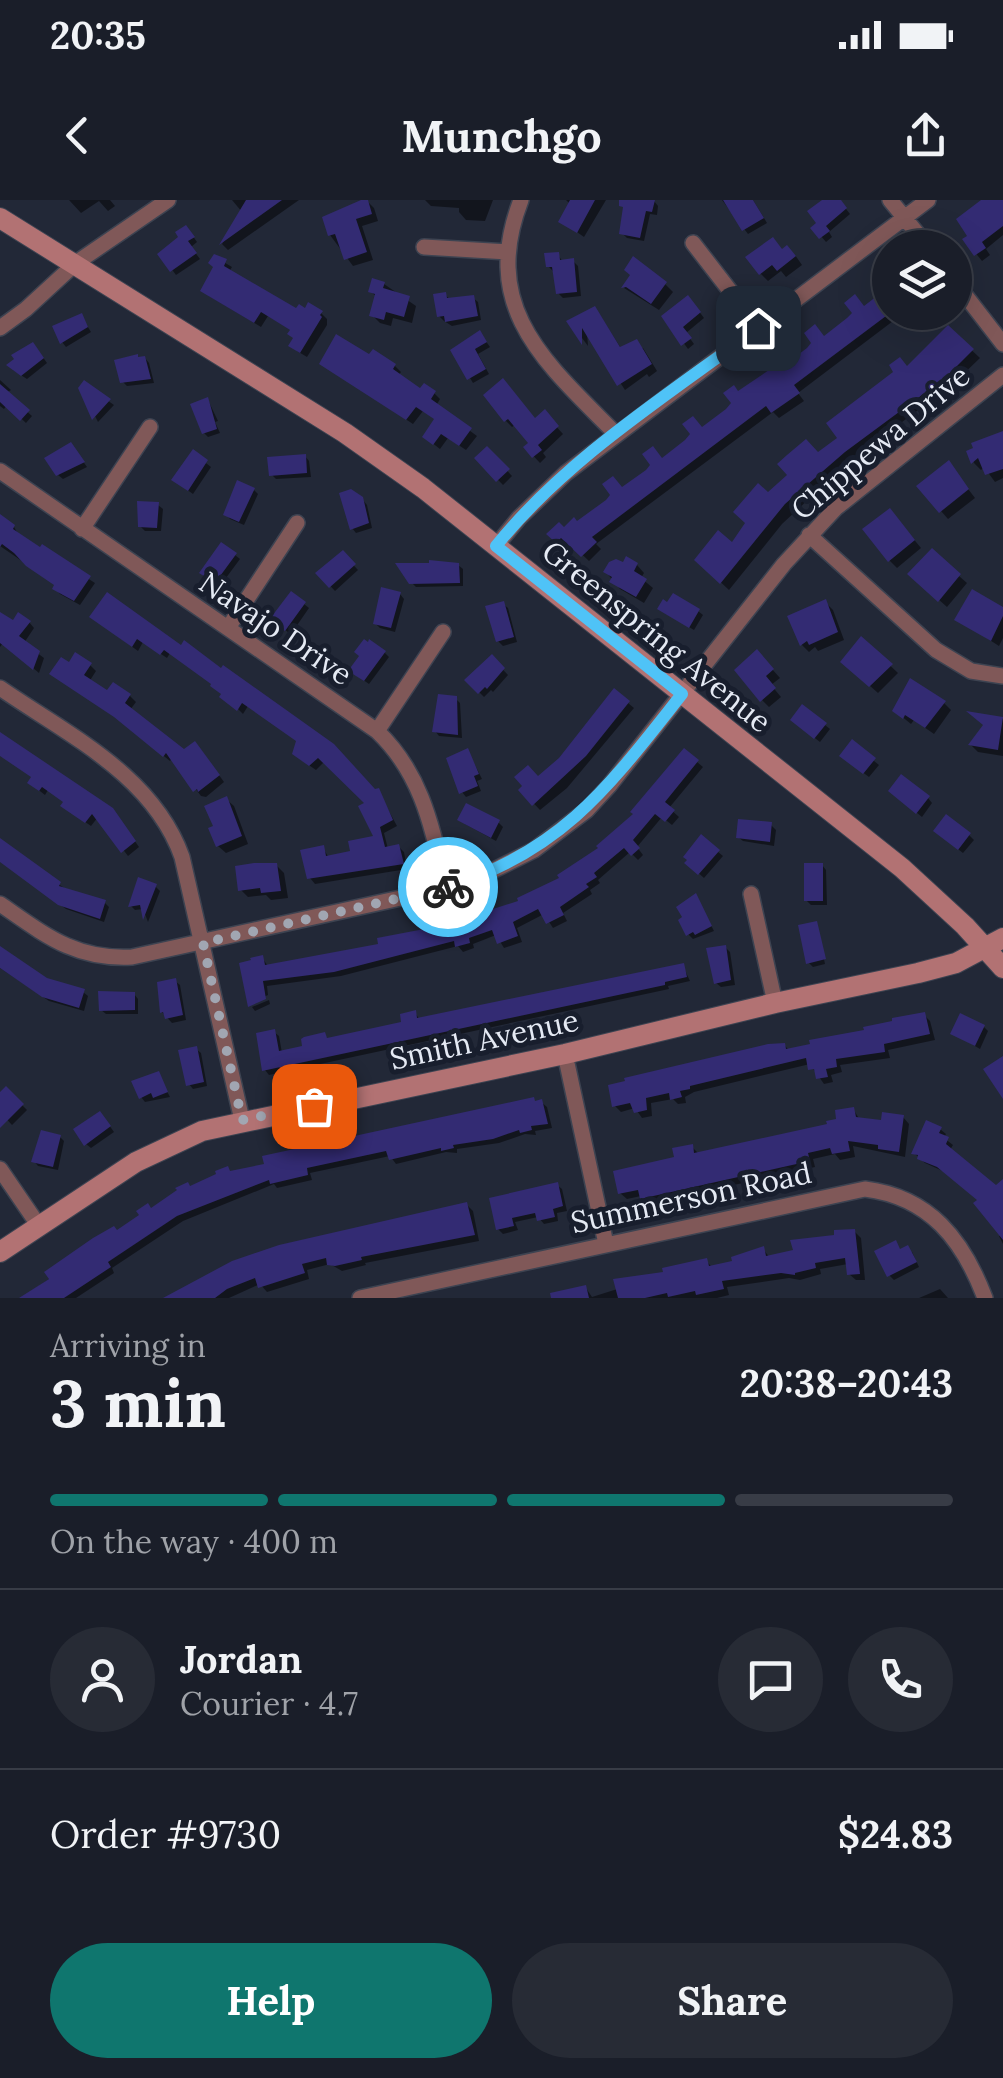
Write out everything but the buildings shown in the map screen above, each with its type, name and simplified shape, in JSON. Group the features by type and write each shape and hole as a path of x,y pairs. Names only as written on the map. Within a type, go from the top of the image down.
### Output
{"main road":[{"name":"Greenspring Avenue","path":"0,218 360,443 496,546 995,942 1003,968"},
{"name":"Smith Avenue","path":"0,1252 136,1162 202,1131 918,974 956,963 995,942"}],"street":[{"path":"0,328 76,263 168,200"},
{"path":"521,200 508,252 511,298 526,335 616,434"},
{"path":"890,200 915,230"},
{"path":"496,546 540,496 616,434 928,200"},
{"path":"693,243 758,328"},
{"path":"424,247 508,252"},
{"path":"972,304 1003,344"},
{"name":"Chippewa Drive","path":"0,904 51,939 88,955 132,958 446,888 505,866 563,829 609,786 809,535 869,480 1003,375"},
{"path":"82,529 150,428"},
{"name":"Navajo Drive","path":"0,471 377,731 395,748 418,784 428,808 446,888"},
{"path":"228,628 297,523"},
{"path":"809,535 936,650 971,670 1003,676"},
{"path":"377,731 443,632"},
{"path":"0,688 118,770 152,800 178,846 242,1120"},
{"path":"751,894 775,1003"},
{"path":"565,1054 606,1244"},
{"path":"0,1169 39,1226"},
{"name":"Summerson Road","path":"360,1298 843,1192 886,1192 904,1197 938,1220 976,1274 985,1298"},
{"path":"445,1279 449,1298"}],"way so far":[{"path":"314,1106 242,1120 203,943 448,887"}],"route":[{"path":"448,887 505,866 563,829 609,786 682,694 496,546 518,518 566,472 758,328"}]}
